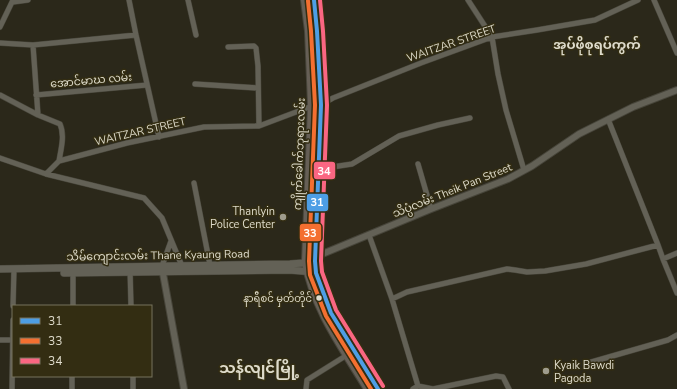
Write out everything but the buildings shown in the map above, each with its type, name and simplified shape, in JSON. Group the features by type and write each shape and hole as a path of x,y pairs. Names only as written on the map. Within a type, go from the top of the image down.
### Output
{"main road":[{"name":"ကျိုက်ခေါက်ဘုရားလမ်း","path":"305,0 317,106 306,262 368,389"},
{"name":"ကျိုက်ခေါက်ဘုရားလမ်း","path":"312,272 315,257 319,169 317,31 314,0"},
{"name":"သိမ်ကျောင်းလမ်း Thane Kyaung Road","path":"162,269 182,266 290,264 306,262 315,257"},
{"name":"သိမ်ကျောင်းလမ်း Thane Kyaung Road","path":"0,269 14,271"},
{"name":"သိမ်ကျောင်းလမ်း Thane Kyaung Road","path":"0,273 14,271 130,269 281,270 312,272"},
{"name":"ကျိုက်ခေါက်ဘုရားလမ်း","path":"351,353 378,389"}],"street":[{"path":"0,27 13,1 28,0"},
{"path":"129,0 159,136"},
{"path":"188,0 196,35"},
{"path":"468,0 492,37 506,110 524,170"},
{"name":"WAITZAR STREET","path":"59,161 127,143 204,128 259,126 317,106 333,98 428,60 492,37 595,20 631,1 638,0"},
{"path":"654,0 677,53"},
{"path":"0,43 33,45 136,35"},
{"path":"33,45 38,115"},
{"path":"228,47 255,46 258,66 259,126"},
{"path":"195,84 258,88"},
{"name":"အောင်မာဃ လမ်း","path":"36,95 147,85"},
{"name":"သိပ္ပံလမ်း Theik Pan Street","path":"315,257 508,179 579,134 633,107 677,90"},
{"path":"0,95 38,115 60,124 63,135 59,161 46,174"},
{"path":"319,169 352,164 398,136 470,118"},
{"path":"608,119 677,293"},
{"path":"0,158 46,174 144,198 162,218 182,266"},
{"path":"418,164 432,209"},
{"path":"194,183 210,265"},
{"path":"369,235 392,299 416,387 433,389 496,376 502,377 509,389"},
{"path":"171,241 162,269 184,389"},
{"path":"392,299 407,292 507,269 527,272 545,271 586,264 658,245"},
{"path":"663,259 677,253"},
{"path":"130,269 131,305"},
{"path":"72,305 73,270"},
{"path":"13,305 14,271"},
{"path":"588,363 668,340 677,336"},
{"path":"0,340 12,340"},
{"path":"306,389 306,380 351,353"},
{"path":"12,377 12,389"},
{"path":"72,377 72,389"},
{"path":"133,377 133,389"}],"transit line":[{"name":"31","path":"314,0 321,105 315,261 316,273 331,313 378,389"},
{"name":"34","path":"320,0 327,105 321,261 322,272 336,310 383,386"},
{"name":"33","path":"308,1 315,105 309,261 310,275 326,316 371,389"}],"place":[{"name":"Thanlyin Police Center","path":"283,217"},
{"name":"နာရီစင် မှတ်တိုင်","path":"319,298"},
{"name":"Kyaik Bawdi Pagoda","path":"546,371"}],"district":[{"name":"အုပ်ဖိုစုရပ်ကွက်","path":"597,44"},
{"name":"သန်လျင်မြို့","path":"259,368"}]}
